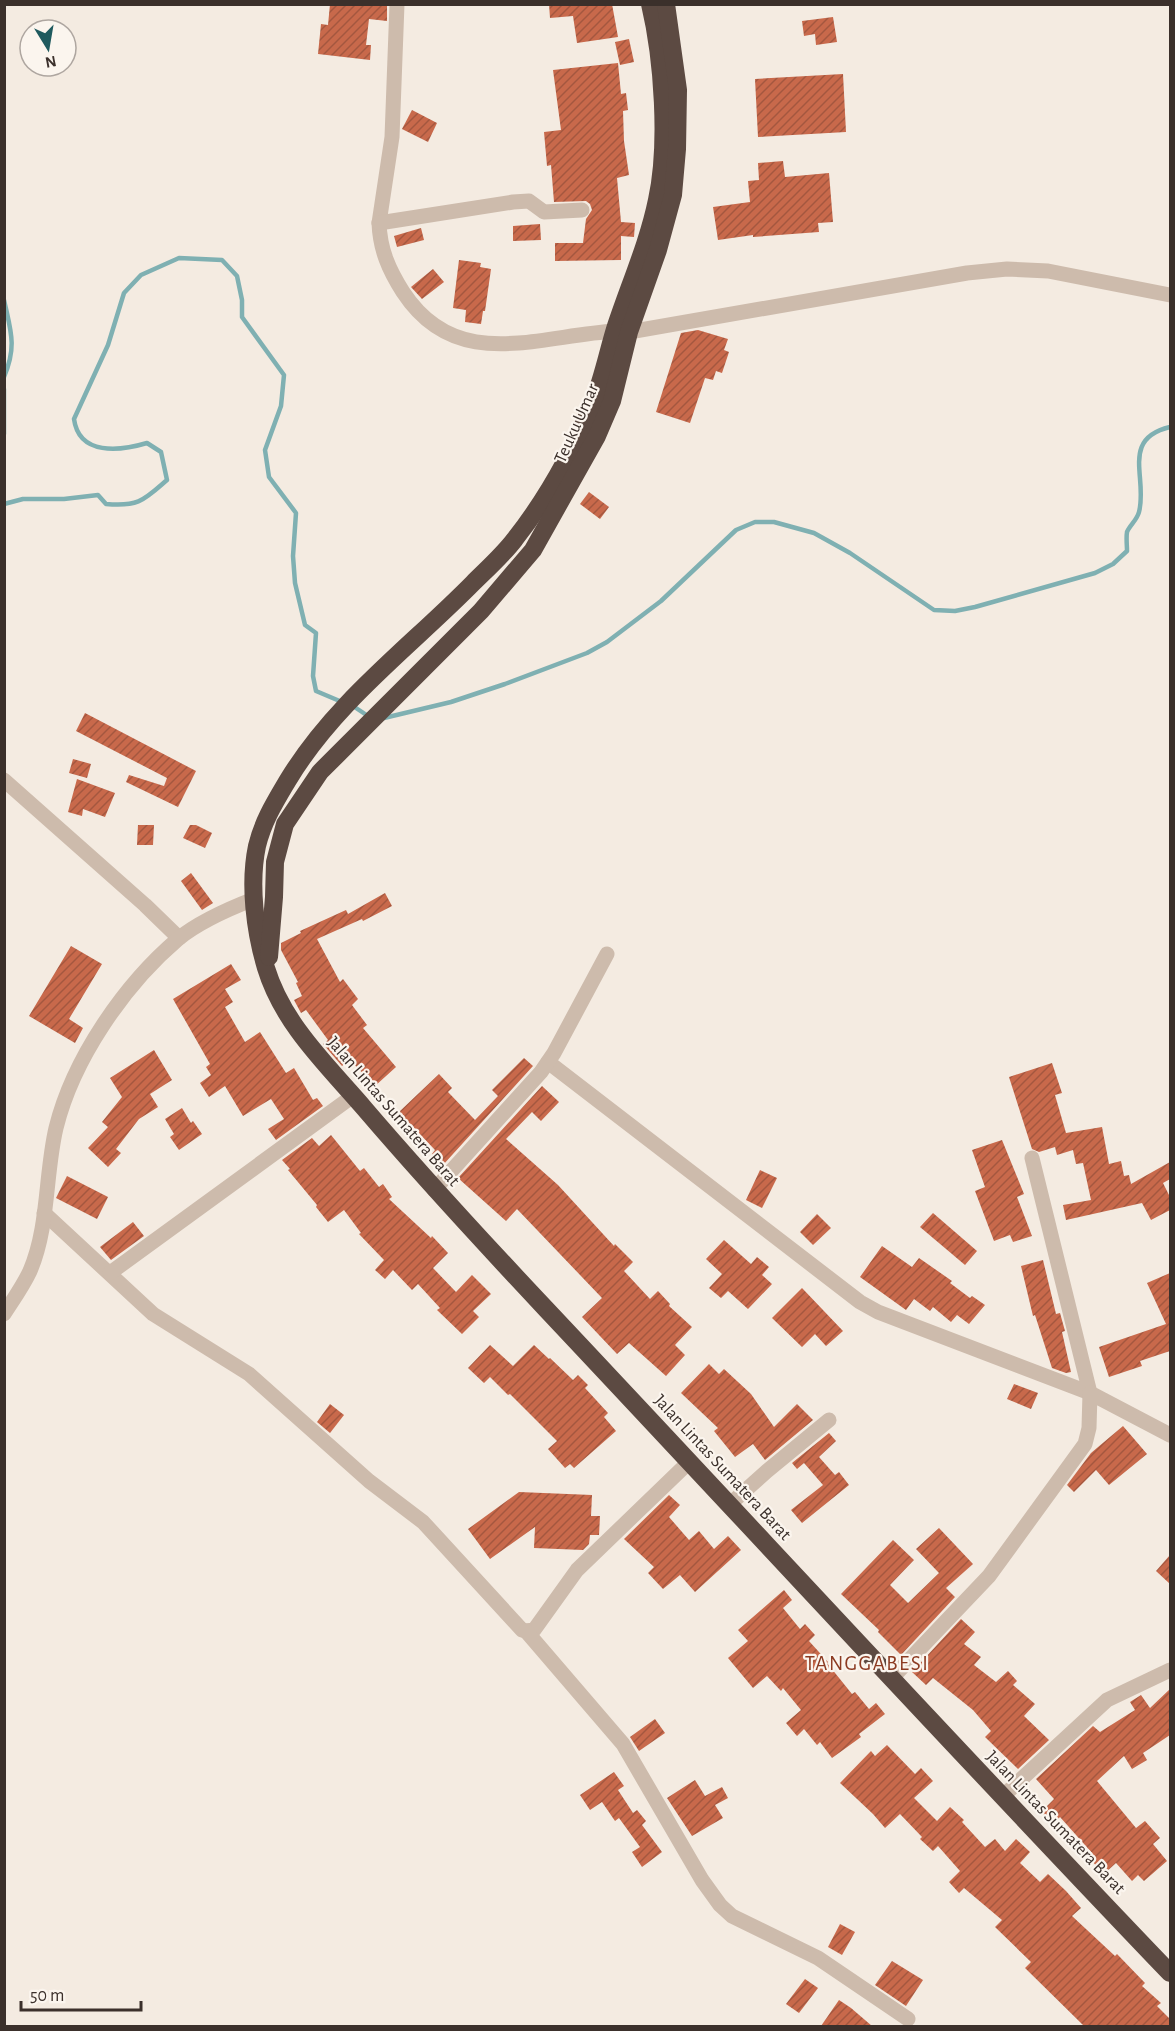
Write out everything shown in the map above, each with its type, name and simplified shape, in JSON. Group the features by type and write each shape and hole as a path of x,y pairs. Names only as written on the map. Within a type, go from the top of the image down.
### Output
{"highway":[{"name":"Teuku Umar","path":"267,974 275,862 285,824 320,772 481,611 533,550 597,436 604,398 658,195 662,151 663,93 650,4"},
{"name":"Teuku Umar","path":"622,332 658,250 673,195 677,149 678,90 666,4"},
{"name":"Teuku Umar","path":"305,753 357,693 460,596 510,545 538,509 604,398"},
{"name":"Jalan Lintas Sumatera Barat","path":"305,753 267,816 255,861 254,899 259,940 267,974 296,1028 321,1061 434,1190 1002,1797 1170,1973"}],"street":[{"path":"397,4 392,137 379,224 382,249 397,284 421,315 451,336 492,345 622,332 967,273 1007,269 1048,271 1170,295"},
{"path":"379,224 529,201 544,212 582,210"},
{"path":"4,780 179,938"},
{"path":"4,1314 30,1271 37,1251 56,1129 64,1101 100,1030 121,999 179,938 223,911 254,899"},
{"path":"434,1190 548,1062 608,954"},
{"path":"548,1062 860,1302 878,1312 1090,1393 1170,1435"},
{"path":"110,1273 353,1096"},
{"path":"892,1678 989,1576 1085,1444 1089,1428 1090,1393 1032,1158"},
{"path":"44,1213 159,1318 249,1374 356,1471 423,1522 526,1632 623,1744 702,1880 720,1905 732,1916 818,1958 908,2019"},
{"path":"729,1505 829,1420"},
{"path":"526,1632 534,1630 577,1570 689,1462"},
{"path":"1002,1797 1107,1700 1170,1670"}],"building":[{"path":"330,4 387,4 387,21 369,19 366,45 371,45 370,60 318,54 321,24 328,25"},
{"path":"549,4 612,4 618,37 577,43 573,16 550,18"},
{"path":"833,17 837,42 816,45 815,34 804,36 802,21"},
{"path":"629,39 634,62 620,65 615,42"},
{"path":"618,63 621,94 626,93 628,110 623,111 624,141 629,175 617,178 621,222 635,223 634,237 621,236 621,260 555,261 555,243 583,243 586,219 592,210 586,201 554,202 551,165 547,166 544,132 561,130 553,70"},
{"path":"843,74 846,132 758,137 755,79"},
{"path":"412,110 437,123 428,142 402,129"},
{"path":"783,161 785,177 829,173 833,222 818,223 819,232 753,237 753,235 718,240 713,207 750,202 748,181 759,180 758,163"},
{"path":"540,224 541,240 513,241 513,226"},
{"path":"421,228 424,240 397,247 394,236"},
{"path":"459,260 481,263 480,267 491,269 481,324 465,322 466,310 453,308"},
{"path":"433,269 444,282 422,299 411,287"},
{"path":"698,330 728,339 724,350 729,352 722,373 716,371 713,380 705,378 690,423 656,412 681,333"},
{"path":"589,492 609,507 600,519 580,504"},
{"path":"85,713 196,771 178,807 126,782 129,775 164,786 167,778 76,731"},
{"path":"73,759 91,764 87,778 69,773"},
{"path":"77,779 115,793 105,817 83,809 82,816 68,812"},
{"path":"138,825 154,825 153,845 137,845"},
{"path":"190,825 196,825 212,833 205,848 183,838"},
{"path":"191,873 213,903 202,910 181,881"},
{"path":"385,893 392,906 363,921 362,919 317,939 340,982 343,979 358,999 352,1005 367,1025 363,1028 396,1067 375,1086 350,1060 342,1066 323,1044 328,1040 306,1010 301,1013 294,1000 302,996 296,983 298,982 281,950 281,943 301,933 300,931 346,910 348,914"},
{"path":"71,946 102,964 69,1019 83,1028 75,1043 29,1016"},
{"path":"231,964 241,980 225,989 233,1002 225,1007 245,1042 260,1032 286,1073 294,1068 313,1100 317,1098 323,1106 276,1140 268,1129 284,1119 271,1099 243,1116 225,1086 209,1097 200,1083 211,1075 206,1067 210,1064 173,999"},
{"path":"154,1050 172,1080 150,1094 158,1107 139,1119 116,1149 121,1153 108,1167 88,1148 108,1127 102,1122 122,1097 110,1078"},
{"path":"524,1058 533,1066 443,1165 432,1154 435,1150 399,1112 439,1074 452,1088 448,1092 475,1120 498,1096 492,1090"},
{"path":"1052,1063 1062,1093 1055,1095 1066,1133 1102,1127 1109,1164 1121,1161 1124,1176 1129,1175 1131,1184 1170,1162 1170,1179 1163,1183 1170,1197 1170,1210 1151,1220 1142,1203 1066,1220 1063,1205 1091,1200 1083,1163 1076,1164 1073,1150 1057,1155 1055,1147 1039,1152 1032,1149 1009,1077"},
{"path":"542,1086 559,1102 541,1121 532,1112 506,1139 558,1185 614,1246 615,1244 633,1262 624,1271 650,1299 658,1291 670,1304 669,1306 692,1327 675,1345 685,1355 666,1376 629,1343 617,1354 582,1317 602,1298 517,1209 506,1221 458,1178"},
{"path":"182,1108 191,1123 193,1121 202,1134 179,1150 170,1137 174,1134 165,1119"},
{"path":"331,1135 360,1171 364,1168 379,1187 383,1184 392,1197 389,1199 448,1253 433,1268 456,1292 472,1275 491,1294 473,1311 479,1317 462,1334 437,1310 440,1308 418,1284 412,1290 393,1270 385,1279 375,1270 384,1260 359,1234 361,1233 344,1210 328,1222 288,1170 290,1169 282,1160 312,1138 319,1146"},
{"path":"1002,1140 1024,1194 1017,1197 1032,1236 1013,1242 1010,1235 994,1241 975,1191 985,1187 972,1150"},
{"path":"760,1170 777,1178 762,1208 746,1200"},
{"path":"67,1176 108,1197 97,1219 56,1198"},
{"path":"933,1213 977,1251 965,1265 920,1227"},
{"path":"817,1214 831,1228 813,1245 800,1232"},
{"path":"133,1222 144,1236 111,1260 100,1247"},
{"path":"724,1240 751,1264 757,1257 769,1267 762,1275 772,1284 748,1309 728,1291 721,1298 709,1288 722,1274 706,1259"},
{"path":"882,1246 912,1267 919,1258 952,1281 950,1283 970,1298 972,1296 985,1305 969,1324 957,1315 951,1322 933,1307 930,1311 914,1299 906,1310 860,1277"},
{"path":"1043,1260 1056,1314 1060,1313 1065,1331 1062,1332 1071,1372 1066,1373 1052,1368 1035,1315 1033,1316 1021,1266"},
{"path":"1170,1273 1170,1351 1140,1361 1142,1366 1109,1377 1099,1347 1166,1324 1147,1283"},
{"path":"802,1288 843,1331 826,1346 815,1334 802,1347 772,1318"},
{"path":"490,1345 513,1366 534,1345 573,1380 578,1375 588,1385 585,1388 608,1413 604,1417 616,1431 574,1468 570,1464 565,1468 548,1449 557,1441 490,1377 484,1383 468,1368"},
{"path":"709,1364 719,1374 724,1369 751,1394 774,1427 797,1404 813,1420 765,1460 753,1444 735,1457 714,1431 718,1428 681,1393"},
{"path":"1014,1384 1038,1393 1031,1409 1007,1399"},
{"path":"330,1404 344,1415 330,1433 317,1422"},
{"path":"1123,1426 1147,1454 1109,1485 1096,1470 1074,1492 1067,1485 1091,1453"},
{"path":"829,1433 836,1441 819,1457 835,1475 839,1472 849,1485 802,1523 791,1510 823,1485 804,1463 797,1469 792,1463"},
{"path":"519,1492 592,1495 591,1516 600,1516 599,1535 590,1535 589,1544 583,1550 534,1548 535,1527 490,1559 468,1529"},
{"path":"669,1495 680,1505 669,1517 689,1540 699,1531 714,1549 728,1536 741,1550 695,1592 680,1575 663,1589 648,1573 654,1567 624,1539"},
{"path":"939,1528 973,1564 946,1588 955,1597 901,1655 878,1632 879,1630 841,1594 893,1540 914,1560 890,1585 908,1603 939,1573 916,1549"},
{"path":"1170,1555 1170,1584 1156,1571"},
{"path":"784,1590 792,1600 783,1608 800,1629 805,1624 815,1635 809,1641 852,1694 855,1692 869,1709 876,1703 885,1714 859,1734 861,1737 832,1758 820,1742 817,1745 804,1729 797,1736 786,1723 801,1710 783,1688 781,1691 767,1676 753,1688 728,1658 748,1641 738,1630"},
{"path":"961,1619 975,1632 964,1644 981,1657 974,1665 996,1682 1008,1671 1017,1681 1013,1685 1035,1704 1024,1716 1049,1740 1018,1769 985,1737 991,1731 973,1710 933,1678 926,1685 912,1672"},
{"path":"1170,1689 1170,1735 1143,1753 1147,1760 1132,1769 1124,1756 1097,1781 1136,1828 1145,1821 1160,1838 1153,1844 1167,1861 1144,1881 1138,1875 1132,1881 1116,1863 1104,1874 1089,1858 1093,1854 1060,1817 1053,1824 1041,1812 1054,1799 1036,1779 1093,1726 1100,1732 1135,1710 1130,1702 1141,1695 1150,1708"},
{"path":"655,1719 665,1733 639,1751 630,1737"},
{"path":"887,1745 915,1774 921,1768 933,1781 914,1798 937,1821 950,1807 964,1820 962,1822 985,1847 995,1839 1005,1851 1016,1839 1030,1852 1020,1863 1040,1882 1048,1874 1066,1891 1081,1908 1072,1916 1115,1956 1117,1954 1145,1983 1142,1986 1161,2003 1157,2006 1170,2019 1170,2026 1084,2026 1025,1968 1031,1962 995,1927 1002,1920 964,1888 959,1893 949,1882 960,1871 938,1846 933,1851 900,1814 885,1828 840,1783 871,1751 875,1756"},
{"path":"614,1772 624,1786 618,1790 633,1813 637,1810 646,1821 642,1825 662,1852 642,1867 632,1852 640,1847 619,1818 615,1821 602,1802 590,1810 580,1795"},
{"path":"695,1780 705,1796 722,1787 728,1798 715,1805 723,1818 692,1836 667,1798"},
{"path":"840,1924 855,1932 842,1955 828,1947"},
{"path":"892,1961 923,1980 906,2006 875,1985"},
{"path":"805,1979 818,1988 799,2013 786,2004"},
{"path":"839,2000 851,2008 872,2026 821,2026"}],"waterway":[{"path":"4,504 23,499 64,499 98,495 106,504 134,503 146,497 167,480 161,452 147,443 113,449 92,445 77,431 74,419 108,345 124,293 141,275 179,258 222,260 237,276 242,300 242,317 284,375 281,406 265,450 269,477 296,513 293,556 295,583 305,625 316,633 313,676 316,691 342,702"},
{"path":"4,300 12,339 4,377"},
{"path":"4,389 4,434"},
{"path":"384,718 451,702 587,653 607,642 661,601 736,530 755,522 774,522 814,533 850,553 934,610 955,611 975,607 1095,573 1113,564 1127,551 1127,532 1138,515 1141,499 1139,461 1141,450 1145,441 1155,433 1170,427"},
{"path":"353,706 368,716"}],"district":[{"name":"TANGGABESI","path":"867,1663"}]}
